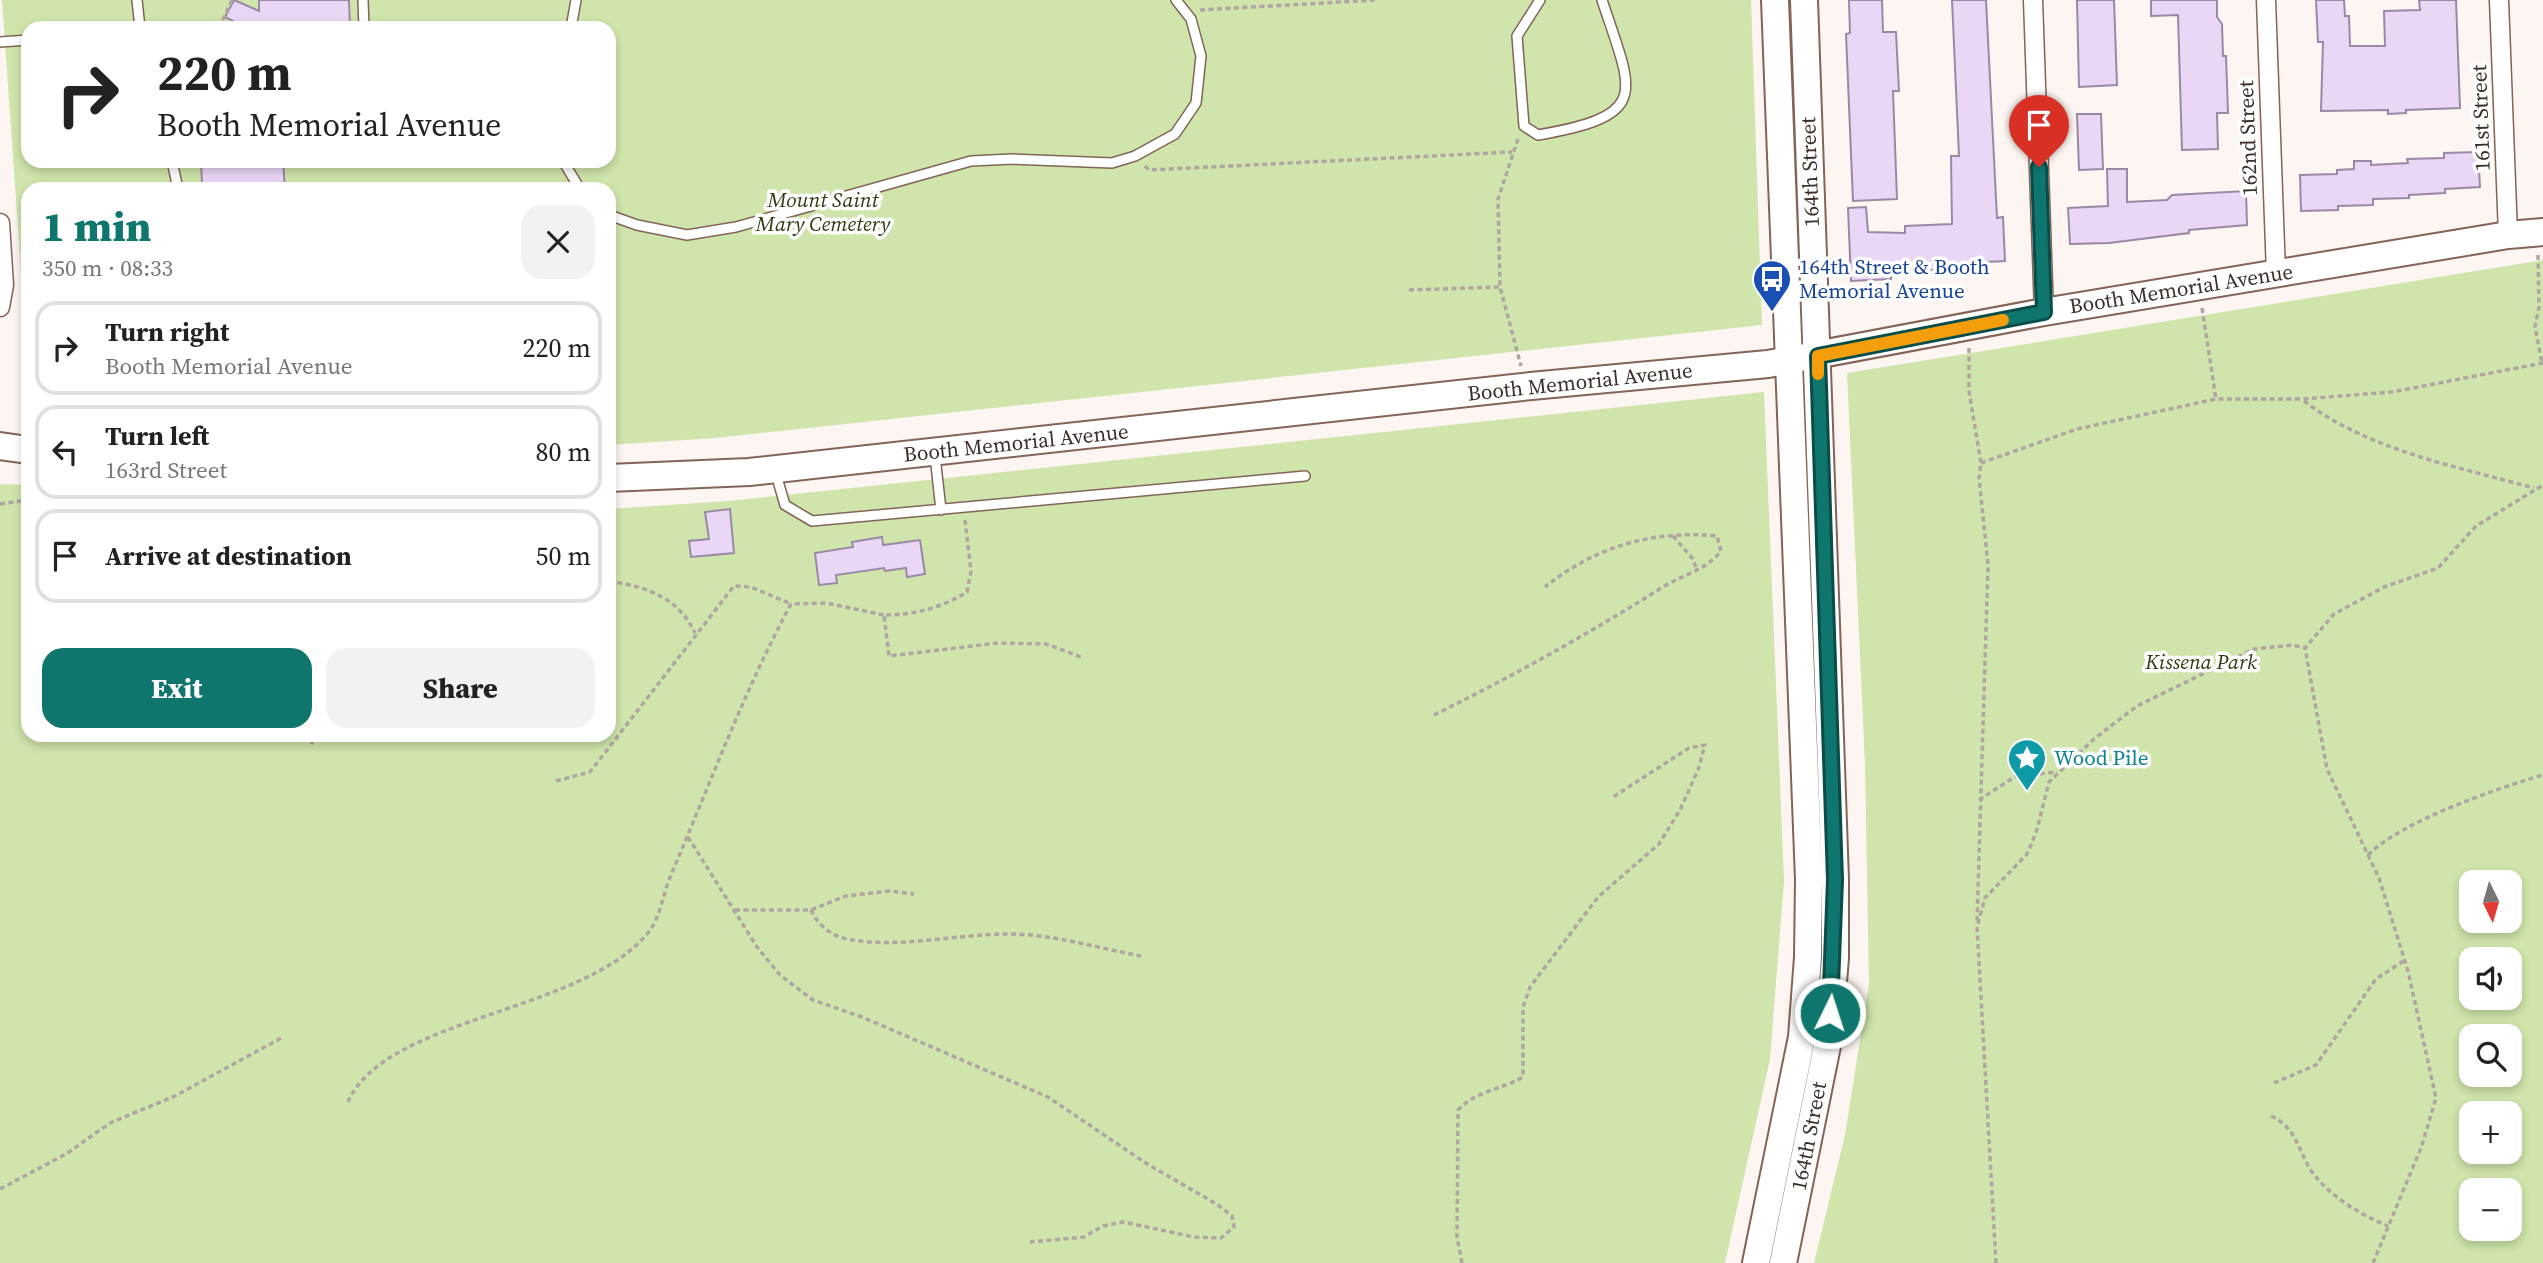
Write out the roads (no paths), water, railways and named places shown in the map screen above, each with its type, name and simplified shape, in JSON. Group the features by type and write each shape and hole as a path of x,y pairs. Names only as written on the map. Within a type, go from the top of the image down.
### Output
{"street":[{"name":"164th Street","path":"1756,1263 1802,1037 1808,957 1809,880 1774,0"},
{"name":"164th Street","path":"1783,1263 1828,1041 1835,958 1835,880 1804,0"},
{"path":"2033,0 2044,312"},
{"name":"162nd Street","path":"2266,0 2276,274"},
{"name":"161st Street","path":"2499,0 2508,235"},
{"path":"0,223 4,285 0,307"},
{"name":"Booth Memorial Avenue","path":"616,478 775,469 1531,386 1787,361 2044,312 2508,235 2540,244"},
{"path":"0,446 21,449"}],"lane":[{"path":"137,0 139,21"},
{"path":"363,0 364,21"},
{"path":"572,21 576,0"},
{"path":"616,218 637,225 687,235 736,227 971,161 1012,159 1112,163 1135,156 1175,134 1196,103 1201,56 1191,19 1176,0"},
{"path":"1540,0 1517,36 1524,126 1538,135 1575,128 1611,115 1621,104 1626,92 1626,71 1602,0"},
{"path":"0,42 21,40"},
{"path":"935,452 941,510"},
{"path":"775,469 785,505 811,521 1305,477"}],"place":[{"name":"164th Street & Booth Memorial Avenue","path":"1772,313"},
{"name":"Wood Pile","path":"2027,792"}],"park label":[{"name":"Mount Saint Mary Cemetery","path":"823,212"},
{"name":"Kissena Park","path":"2201,662"}]}
